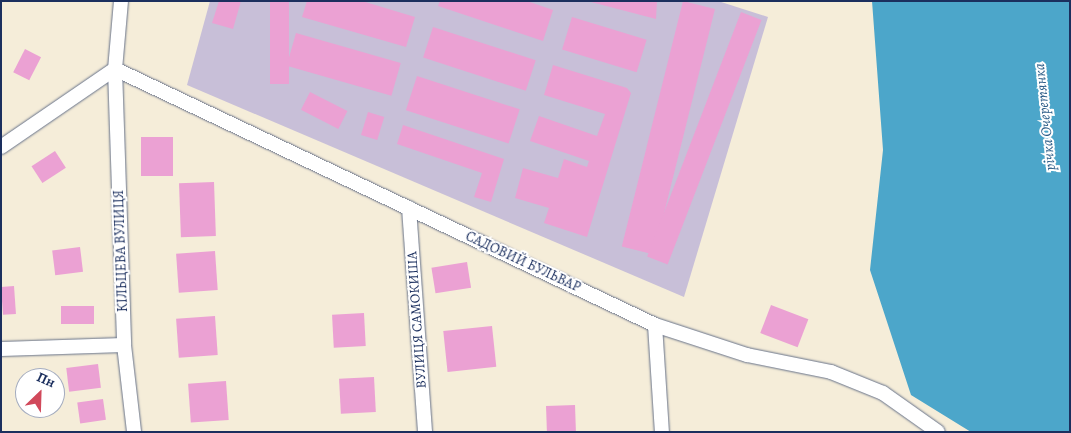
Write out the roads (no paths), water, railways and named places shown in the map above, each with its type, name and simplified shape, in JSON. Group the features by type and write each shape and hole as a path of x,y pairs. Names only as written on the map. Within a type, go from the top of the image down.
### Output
{"street":[{"name":"КІЛЬЦЕВА ВУЛИЦЯ","path":"121,1 115,69 124,344 134,432"},
{"path":"1,146 115,69"},
{"name":"САДОВИЙ БУЛЬВАР","path":"115,69 655,324 747,355 831,372 882,393 938,432"},
{"name":"ВУЛИЦЯ САМОКИША","path":"409,208 425,432"},
{"path":"655,324 662,432"},
{"path":"1,349 124,344"}],"water":[{"name":"річка Очеретянка","path":"872,1 1070,1 1070,432 971,432 911,395 870,270 883,150"}]}
